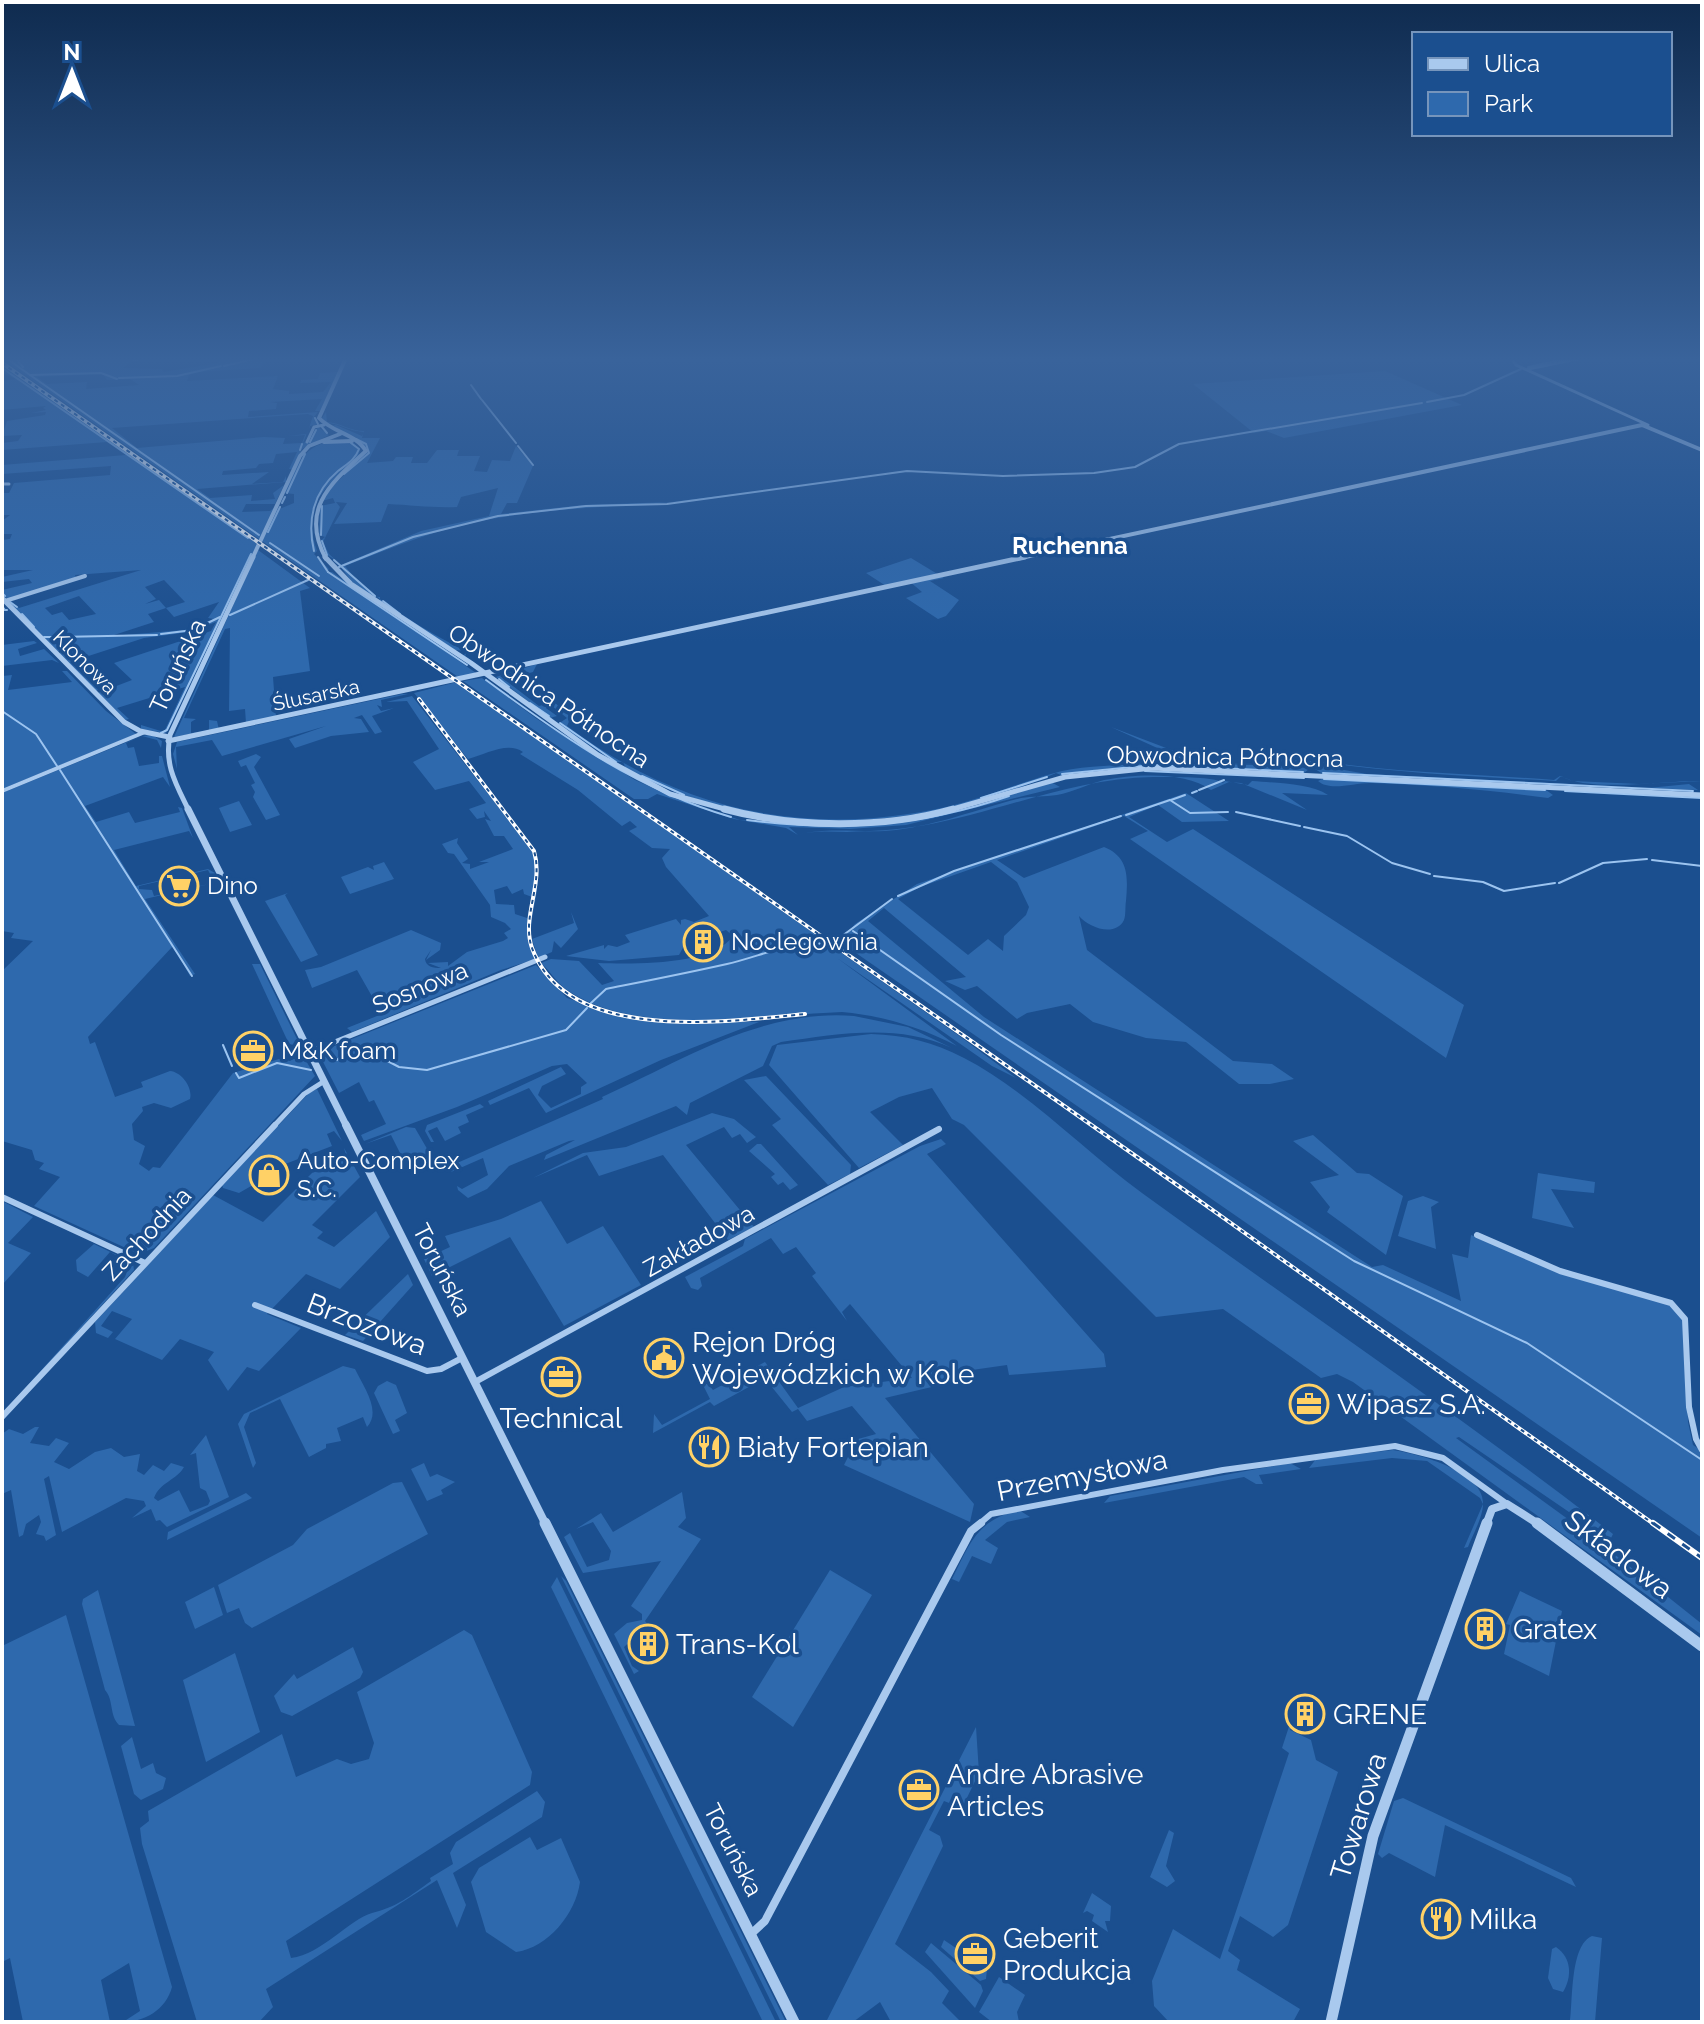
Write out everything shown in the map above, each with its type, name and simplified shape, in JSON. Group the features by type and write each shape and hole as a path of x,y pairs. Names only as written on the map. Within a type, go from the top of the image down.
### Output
{"street":[{"name":"Toruńska","path":"303,452 168,739 169,771 794,2022"},
{"path":"359,459 361,452"},
{"path":"359,459 363,452"},
{"name":"Ślusarska","path":"168,739 486,675 1520,452"},
{"name":"Obwodnica Północna","path":"359,459 335,478 319,500 316,532 323,555 351,584 598,755 648,783 715,809 781,821 841,824 912,818 966,807 1049,780 1139,769 1702,795"},
{"path":"2,484 9,484"},
{"path":"4,600 85,576"},
{"name":"Klonowa","path":"4,600 110,711 130,727 168,739"},
{"path":"2,791 145,732"},
{"name":"Sosnowa","path":"309,1052 545,957"},
{"name":"Zachodnia","path":"2,1417 304,1094 323,1082"},
{"name":"Zakładowa","path":"474,1383 939,1129"},
{"path":"2,1197 145,1263"},
{"path":"1477,1235 1560,1271 1660,1299 1681,1311 1685,1319 1690,1425 1701,1449"},
{"name":"Brzozowa","path":"255,1305 427,1371 437,1371 462,1358"},
{"name":"Przemysłowa","path":"751,1935 765,1921 971,1531 991,1514 1223,1470 1395,1446 1443,1458 1507,1504"},
{"name":"Towarowa","path":"1331,2022 1373,1836 1488,1517 1497,1504 1507,1504"},
{"name":"Składowa","path":"1507,1504 1702,1646"}],"green space":[{"path":"122,452 129,452 258,543 166,733 141,729 141,725 164,732 185,687 117,708 129,719 125,720 98,693 132,680 114,663 211,631 216,622 190,632 144,638 70,662 98,690 93,692 58,654 64,650 56,641 59,635 53,641 61,649 58,652 8,602 19,608 141,570 75,575 76,578 10,599 2,596 2,590 32,583 29,579 2,582 2,577 33,570 2,570 2,540 10,539 12,534 2,534 2,521 10,515 2,515 2,493 9,493 14,483 110,475 111,466 2,474 2,465 126,455","holes":["164,580 185,602 166,608 159,600 145,604 156,599 145,587","79,596 96,614 69,620 62,612 52,615 45,608","219,602 208,618 214,619 185,630 111,636 154,622 148,614 166,608 174,617"]},
{"path":"135,452 292,452 276,454 273,463 223,471 222,475 269,472 252,484 283,482 286,476 286,482 197,489 210,498 252,495 251,501 275,499 273,493 284,485 275,504 246,504 242,512 270,511 275,507 259,539"},
{"path":"297,452 300,452 292,469 289,469"},
{"path":"307,452 359,452 327,487 315,507 312,520 317,551 314,554 329,569 326,572 332,572 476,673 461,679 262,541 277,510 294,503 294,494 285,493"},
{"path":"367,452 372,452 367,463 413,457 411,463 427,463 435,452 458,452 457,456 480,456 474,471 487,472 492,460 510,461 513,452 521,452 533,466 517,503 507,503 501,514 583,505 669,502 558,510 491,519 453,527 345,566 377,596 354,584 326,555 320,541 325,537 319,535 320,506 335,503 333,498 322,501 325,494","holes":["498,488 489,516 421,531 341,565 329,554 323,542 340,507 336,502 347,503 334,524 381,522 388,504 457,507 461,497"]},
{"path":"759,491 726,496 676,502"},
{"path":"258,550 310,588 300,591 310,671 273,677 276,717 307,712 239,725 246,723 245,709 229,711 230,628 225,629 184,718 196,719 191,722 191,733 201,732 174,737"},
{"path":"911,558 944,578 930,581 959,600 946,616 938,619 906,598 922,592 909,581 886,586 866,573"},
{"path":"380,599 465,651 455,650"},
{"path":"37,643 18,649 20,656 44,649 59,663 52,660 2,666 2,645"},
{"path":"537,664 533,672 526,674 520,670 500,676 539,706 554,702 571,717 567,726 610,755 655,779 700,797 747,810 795,817 844,819 894,816 946,807 1061,771 1135,764 1133,760 1146,756 1153,761 1143,758 1140,764 1258,765 1309,769 1304,773 1153,766 1056,773 1004,793 950,808 896,817 840,820 785,818 731,809 677,793 626,769 623,762 615,762 558,724 567,718 552,706 546,708 557,716 550,718 496,677"},
{"path":"62,671 67,671 106,711 136,734 2,789 2,676 12,675 8,690 72,682"},
{"path":"482,678 537,719 635,780 680,800 740,820 814,826 954,812 1051,782 1060,787 906,825 850,829 789,827 798,835 786,828 734,819 657,794 648,799 634,799 463,681"},
{"path":"457,682 1016,1078 992,1066 837,958 957,1046 901,1023 872,1016 842,1012 738,1019 663,1019 595,1005 567,990 541,963 551,959 579,961 602,985 614,981 598,963 650,963 690,958 723,946 733,936 726,930 685,944 679,955 609,961 566,956 604,945 604,949 608,945 617,947 630,942 625,935 676,919 681,925 681,920 694,922 709,916 666,867 662,858 670,849 652,848 629,831 637,827 630,821 622,826 578,790 520,754 523,752 517,749 497,750 468,759 414,693"},
{"path":"408,694 381,700 382,707 377,705 381,711 394,708 372,716 382,732 375,734 362,715 354,718 361,719 369,732 331,736 295,748 289,739 326,726 222,756 212,740 176,747 177,769 173,754 177,742"},
{"path":"412,696 534,853 538,880 531,932 536,959 501,970 352,1032 347,1028 382,1014 357,970 312,988 305,970 321,967 411,930 441,943 440,950 426,960 431,950 425,959 430,966 441,968 428,963 448,962 448,966 467,952 503,941 508,938 504,933 511,929 491,917 490,905 454,854 448,853 442,844 458,838 457,843 468,859 462,863 470,864 470,869 489,862 479,862 513,849 504,836 494,836 485,819 491,821 484,811 485,817 477,819 469,809 486,803 469,781 435,790 413,762 439,749 407,701 386,702","holes":["507,886 512,894 523,889 524,894 532,897 527,918 515,914 514,905 496,904 494,890"]},
{"path":"209,720 217,721 219,729 209,730"},
{"path":"1111,727 1203,762 1259,764 1258,764 1153,761 1186,761"},
{"path":"152,735 162,741 161,748 157,740 142,736"},
{"path":"142,736 126,743 128,748 134,747 139,766 159,763 159,756 162,756 170,787 163,777 85,806 96,822 129,812 135,823 180,812 178,807 182,808 193,838 189,831 114,850 136,886 208,869 215,873 212,878 208,870 139,886 139,889 152,890 154,896 218,882 145,899 195,974 190,976 173,946 88,1037 90,1044 95,1042 115,1097 143,1087 141,1082 170,1071 179,1074 188,1086 190,1099 171,1108 154,1103 142,1107 143,1111 132,1124 134,1140 145,1146 139,1164 149,1171 153,1167 160,1168 233,1073 279,1059 290,1061 295,1058 293,1052 299,1049 315,1076 154,1248 139,1254 34,1206 60,1177 39,1169 44,1163 35,1160 32,1150 2,1141 2,971 33,941 11,938 14,933 2,931 2,793"},
{"path":"256,754 261,757 254,767 280,815 266,820 253,797 255,792 251,785 255,783 246,765 241,767 238,761"},
{"path":"1271,757 1378,768 1291,763 1271,758 1269,763 1264,764"},
{"path":"1321,766 1367,774 1629,787 1323,774 1315,769"},
{"path":"1390,770 1554,780 1561,776 1556,781"},
{"path":"1130,776 1175,777 1123,779 1093,783"},
{"path":"1175,777 1211,779 1223,783 1232,782 1211,790"},
{"path":"1324,778 1546,790 1553,795 1548,798 1394,784 1329,786 1318,781"},
{"path":"1252,781 1292,784 1328,795 1282,793 1307,810 1244,784"},
{"path":"1573,781 1639,784 1609,785"},
{"path":"1093,783 1063,794 1037,797 1064,790"},
{"path":"1689,784 1698,790 1649,788"},
{"path":"1186,793 1229,821 1182,822 1158,805 1129,817 1167,842 1193,829 1464,1005 1446,1058 1130,839 1148,831 1124,816 997,860 1024,878 1104,847 1112,851 1122,862 1127,876 1125,918 1120,925 1108,930 1095,927 1079,916 1087,950 1233,1061 1272,1064 1294,1079 1270,1084 1239,1084 1186,1042 1146,1038 1093,1022 1070,1004 1027,1013 1017,1019 977,986 965,990 945,981 966,977 884,908 868,921 984,1017 1372,1267 1383,1265 1461,1301 1452,1254 1468,1258 1471,1235 1534,1260 1672,1303 1685,1318 1688,1422 1693,1445 1702,1451 1702,1538 840,942 855,924 917,884","holes":["991,862 1017,882 1029,907 1026,915 1004,936 1003,951 988,939 968,955 898,899 920,887"]},
{"path":"1037,797 949,820 917,826 1021,798"},
{"path":"239,801 252,825 230,832 219,808"},
{"path":"821,831 867,831 822,832 807,833"},
{"path":"384,862 394,879 350,894 341,877 368,867 374,870 373,866"},
{"path":"288,893 285,895 318,955 301,962 265,901"},
{"path":"571,912 578,929 561,948 554,941 552,952 538,958 532,939 574,923"},
{"path":"252,964 260,964 297,1039 294,1045 289,1044"},
{"path":"536,965 567,998 630,1019 759,1022 661,1060 546,1113 529,1088 490,1105 488,1101 561,1067 566,1074 542,1086 538,1095 551,1108 581,1094 581,1087 587,1083 567,1064 552,1066 457,1107 364,1141 361,1135 386,1124 374,1100 369,1102 359,1082 339,1093 320,1056 322,1051"},
{"path":"854,1016 908,1027 952,1048 910,1035 889,1033 846,1034 781,1042 772,1046 763,1066 690,1103 687,1115 676,1106 544,1160 546,1155 575,1140 569,1141 509,1166 487,1189 468,1198 457,1186 462,1189 488,1175 483,1158 451,1172 448,1167 603,1099 724,1040 786,1020"},
{"path":"871,1034 907,1038 942,1048 1011,1087 1142,1193 1438,1404 1613,1534 1610,1540 1459,1437 1456,1438 1594,1538 1702,1624 1702,1635 1353,1382 1337,1374 1321,1378 1223,1309 1156,1317 964,1125 952,1119 932,1088 899,1097 870,1112 903,1145 859,1168 769,1065 777,1045"},
{"path":"766,1076 851,1165 850,1174 828,1185 772,1125 781,1119 744,1080"},
{"path":"317,1089 342,1141 334,1131 327,1134 332,1146 280,1166 277,1159 253,1169 258,1182 239,1193 223,1188 222,1185 309,1093"},
{"path":"480,1104 484,1107 466,1115 469,1122 458,1127 461,1133 445,1141 437,1127 428,1131 434,1142 431,1142 425,1131 427,1125"},
{"path":"712,1113 734,1119 756,1137 747,1143 740,1134 732,1138 724,1127 686,1145 754,1227 728,1240 663,1155 599,1176 587,1155 533,1178 583,1153 626,1147"},
{"path":"406,1127 415,1128 433,1159 428,1156 406,1165 391,1135 365,1144"},
{"path":"1313,1135 1357,1173 1369,1174 1403,1196 1386,1255 1327,1212 1330,1207 1310,1182 1339,1175 1293,1141"},
{"path":"941,1139 946,1144 927,1154 1104,1354 1106,1367 1009,1375 1007,1365 972,1370 970,1378 885,1398 974,1504 970,1522 844,1465 854,1445 851,1441 876,1434 852,1406 807,1421 798,1409 792,1412 767,1381 758,1382 714,1406 710,1402 653,1433 654,1414 662,1425 710,1399 703,1385 707,1383 713,1390 765,1362 798,1408 844,1387 912,1378 850,1304 842,1312 847,1321 812,1276 816,1273 796,1247 783,1254 771,1238 700,1278 702,1286 698,1290 691,1288 685,1277 743,1246 745,1239 920,1146"},
{"path":"761,1144 798,1185 790,1190 783,1182 778,1185 771,1177 775,1174 749,1151"},
{"path":"344,1148 360,1177 312,1225 323,1232 317,1238 334,1247 376,1211 390,1237 340,1289 306,1274 267,1314 301,1328 259,1371 247,1367 228,1391 208,1360 214,1352 180,1339 162,1360 115,1339 132,1319 112,1311 101,1326 113,1332 108,1338 96,1333 95,1322 213,1195 263,1222 334,1151 338,1158 346,1155"},
{"path":"1538,1173 1595,1182 1594,1193 1551,1189 1574,1228 1532,1218"},
{"path":"1423,1196 1439,1202 1431,1207 1436,1249 1398,1236 1408,1201"},
{"path":"2,1201 33,1217 8,1243 31,1253 2,1285"},
{"path":"541,1201 567,1244 603,1226 641,1285 564,1326 510,1237 432,1276 424,1259 450,1247 445,1236 501,1219"},
{"path":"94,1244 133,1263 134,1270 2,1414 125,1277 130,1263 110,1252 88,1277 77,1271 76,1260"},
{"path":"408,1274 413,1285 363,1341 345,1335"},
{"path":"343,1366 355,1369 370,1398 373,1414 367,1427 363,1417 337,1428 341,1441 326,1444 326,1448 309,1457 280,1399 250,1413 244,1427 256,1463 253,1468 238,1424 244,1414"},
{"path":"387,1381 396,1385 407,1413 395,1420 400,1431 393,1434 374,1393 378,1386"},
{"path":"39,1427 30,1443 49,1446 56,1438 69,1443 54,1462 69,1469 95,1452 111,1448 124,1457 140,1454 137,1471 144,1475 153,1465 164,1471 171,1463 184,1467 160,1488 154,1498 158,1501 179,1490 190,1512 208,1505 210,1501 206,1491 200,1488 196,1453 190,1455 206,1435 229,1497 167,1527 160,1520 156,1521 151,1509 132,1518 146,1506 144,1501 126,1498 62,1532 49,1476 44,1479 56,1535 46,1541 44,1536 36,1534 41,1522 39,1515 26,1524 23,1535 19,1537 11,1490 2,1494 2,1434 9,1429 23,1434"},
{"path":"1393,1450 1434,1461 1463,1474 1481,1493 1483,1504 1480,1498 1427,1461 1392,1458 1309,1468 1316,1459"},
{"path":"424,1463 430,1477 437,1474 455,1482 441,1490 443,1494 427,1501 411,1469"},
{"path":"1290,1463 1301,1469 1259,1475 1263,1484 1256,1484 1244,1477 1104,1503 1110,1496"},
{"path":"402,1482 428,1534 252,1628 245,1623 239,1608 227,1613 218,1585 293,1545 307,1529 393,1483"},
{"path":"682,1492 686,1518 678,1527 701,1539 645,1621 648,1625 624,1647 632,1666 639,1671 634,1674 614,1634 627,1623 642,1620 642,1614 631,1606 661,1561 583,1573 564,1537 570,1533 587,1567 609,1560 611,1551 593,1522 576,1529 601,1513 613,1532"},
{"path":"246,1493 252,1498 167,1540 168,1532"},
{"path":"1483,1504 1468,1547 1464,1548"},
{"path":"1019,1510 1030,1517 1007,1522 985,1540 998,1548 991,1564 972,1556 959,1582 952,1579 976,1535 993,1520"},
{"path":"830,1570 872,1595 793,1727 752,1697"},
{"path":"561,1576 566,1581 786,2022 781,2022"},
{"path":"557,1577 776,2022 763,2022 551,1587"},
{"path":"214,1587 223,1615 195,1629 185,1602"},
{"path":"98,1590 135,1726 119,1725 105,1690 82,1604 83,1599"},
{"path":"1520,1591 1562,1611 1549,1676 1504,1654 1510,1625 1506,1624"},
{"path":"66,1615 172,1987 165,2002 153,2013 131,2021 123,2022 140,2011 129,1963 101,1980 110,2022 23,2022 10,1958 2,1962 2,1646"},
{"path":"464,1630 472,1635 532,1772 530,1785 286,1941 291,1958 314,1950 363,1916 389,1908 410,1896 431,1881 430,1878 453,1864 450,1853 456,1842 537,1791 545,1802 542,1817 453,1873 466,1905 457,1928 437,1880 266,1989 273,2007 259,2022 197,2022 142,1844 140,1828 149,1821 148,1811 282,1734 296,1777 337,1759 351,1764 369,1759 374,1743 357,1692"},
{"path":"353,1647 363,1672 360,1678 292,1716 281,1712 274,1696 294,1674 297,1679"},
{"path":"235,1653 260,1732 206,1762 183,1680"},
{"path":"1296,1705 1290,1730 1311,1740 1316,1760 1338,1772 1288,1925 1273,1937 1240,1916 1228,1951 1240,1960 1237,1970 1300,2009 1293,2022 1169,2022 1154,2006 1152,1981 1173,1929 1220,1959 1289,1753 1282,1748"},
{"path":"976,1727 979,1773 962,1808 944,1801 929,1830 940,1836 943,1846 895,1944 931,1972 949,1991 942,2003 961,2022 891,2022 880,2002 853,2022 826,2022"},
{"path":"132,1737 141,1769 153,1763 156,1773 166,1778 163,1789 141,1800 134,1794 121,1746"},
{"path":"1403,1798 1571,1878 1576,1887 1445,1825 1435,1877 1389,1853 1382,1858 1378,1854 1394,1801"},
{"path":"1169,1830 1174,1833 1166,1866 1175,1881 1167,1887 1150,1877"},
{"path":"530,1837 537,1850 561,1838 580,1882 573,1905 558,1927 539,1944 516,1952 486,1932 471,1882 479,1868"},
{"path":"1092,1893 1111,1906 1110,1921 1105,1921 1108,1932 1092,1921 1094,1915 1087,1911 1083,1913"},
{"path":"1592,1936 1602,1938 1595,2022 1570,2022 1576,1961 1585,1941"},
{"path":"944,1940 987,1969 986,1979 980,1981 941,1947"},
{"path":"931,1943 981,1985 983,1991 975,2008 925,1952"},
{"path":"1556,1947 1569,1968 1563,1992 1553,1989 1548,1978 1552,1949"},
{"path":"999,1977 1025,1995 1017,2012 1019,2022 992,2022 979,2012"}],"waterway":[{"path":"124,452 248,538"},
{"path":"141,452 259,535"},
{"path":"314,551 311,529 318,498 330,479 357,452"},
{"path":"344,474 369,452"},
{"path":"523,452 533,465"},
{"path":"341,566 413,537 498,516 586,506 667,504 907,471 1003,476 1094,473 1135,467 1163,452"},
{"path":"287,493 305,454"},
{"path":"282,503 285,497"},
{"path":"321,535 322,506"},
{"path":"268,532 280,507"},
{"path":"322,541 327,555"},
{"path":"270,543 319,576"},
{"path":"161,733 167,730 251,554"},
{"path":"318,557 328,572 467,665"},
{"path":"334,560 341,566"},
{"path":"341,566 375,596"},
{"path":"230,615 308,580"},
{"path":"2,593 5,596"},
{"path":"383,601 400,614"},
{"path":"10,602 17,607"},
{"path":"2,606 5,610"},
{"path":"22,614 34,627"},
{"path":"161,634 193,630 220,617"},
{"path":"58,637 157,635"},
{"path":"44,637 55,637"},
{"path":"499,679 509,687"},
{"path":"486,680 602,760 664,792 731,817"},
{"path":"530,703 549,716"},
{"path":"2,711 36,734 57,766"},
{"path":"560,723 616,762"},
{"path":"1062,774 1153,765 1303,772"},
{"path":"60,770 192,976"},
{"path":"1145,771 1304,778"},
{"path":"1323,773 1693,791"},
{"path":"642,776 684,795"},
{"path":"981,798 1047,777"},
{"path":"1324,779 1545,790"},
{"path":"1199,790 1224,780"},
{"path":"1192,793 1197,791"},
{"path":"1565,791 1702,798"},
{"path":"1171,800 1185,795"},
{"path":"747,820 814,826 880,824 944,814 1009,796"},
{"path":"1126,815 1170,800 1190,813 1228,812"},
{"path":"1236,812 1300,826"},
{"path":"898,896 954,871 1121,816"},
{"path":"1304,827 1347,836 1392,863 1430,874"},
{"path":"1559,883 1603,863 1647,859"},
{"path":"1652,860 1702,866"},
{"path":"1434,876 1483,882 1504,891 1555,883"},
{"path":"838,939 892,899"},
{"path":"853,931 1001,1035 1354,1261 1527,1343 1702,1460"},
{"path":"591,1003 606,989 727,964 790,946 829,944"},
{"path":"337,1060 355,1044 399,1067 427,1070 566,1030 587,1008"},
{"path":"223,1045 232,1066"},
{"path":"236,1073 239,1078 277,1063 311,1070"}],"railway":[{"path":"130,452 1190,1194 1655,1525"},
{"path":"419,699 534,851 536,876 529,936 532,948 550,979 578,1000 613,1013 652,1020 734,1021 805,1014"},
{"path":"1653,1523 1702,1558"}],"place":[{"name":"Dino","path":"179,886"},
{"name":"Noclegownia","path":"703,942"},
{"name":"M&K foam","path":"253,1051"},
{"name":"Auto-Complex S.C.","path":"269,1175"},
{"name":"Rejon Dróg Wojewódzkich w Kole","path":"664,1358"},
{"name":"Technical","path":"561,1377"},
{"name":"Wipasz S.A.","path":"1309,1404"},
{"name":"Biały Fortepian","path":"709,1447"},
{"name":"Gratex","path":"1485,1629"},
{"name":"Trans-Kol","path":"648,1644"},
{"name":"GRENE","path":"1305,1714"},
{"name":"Andre Abrasive Articles","path":"919,1790"},
{"name":"Milka","path":"1441,1919"},
{"name":"Geberit Produkcja","path":"975,1954"}],"district":[{"name":"Ruchenna","path":"1070,546"}]}
